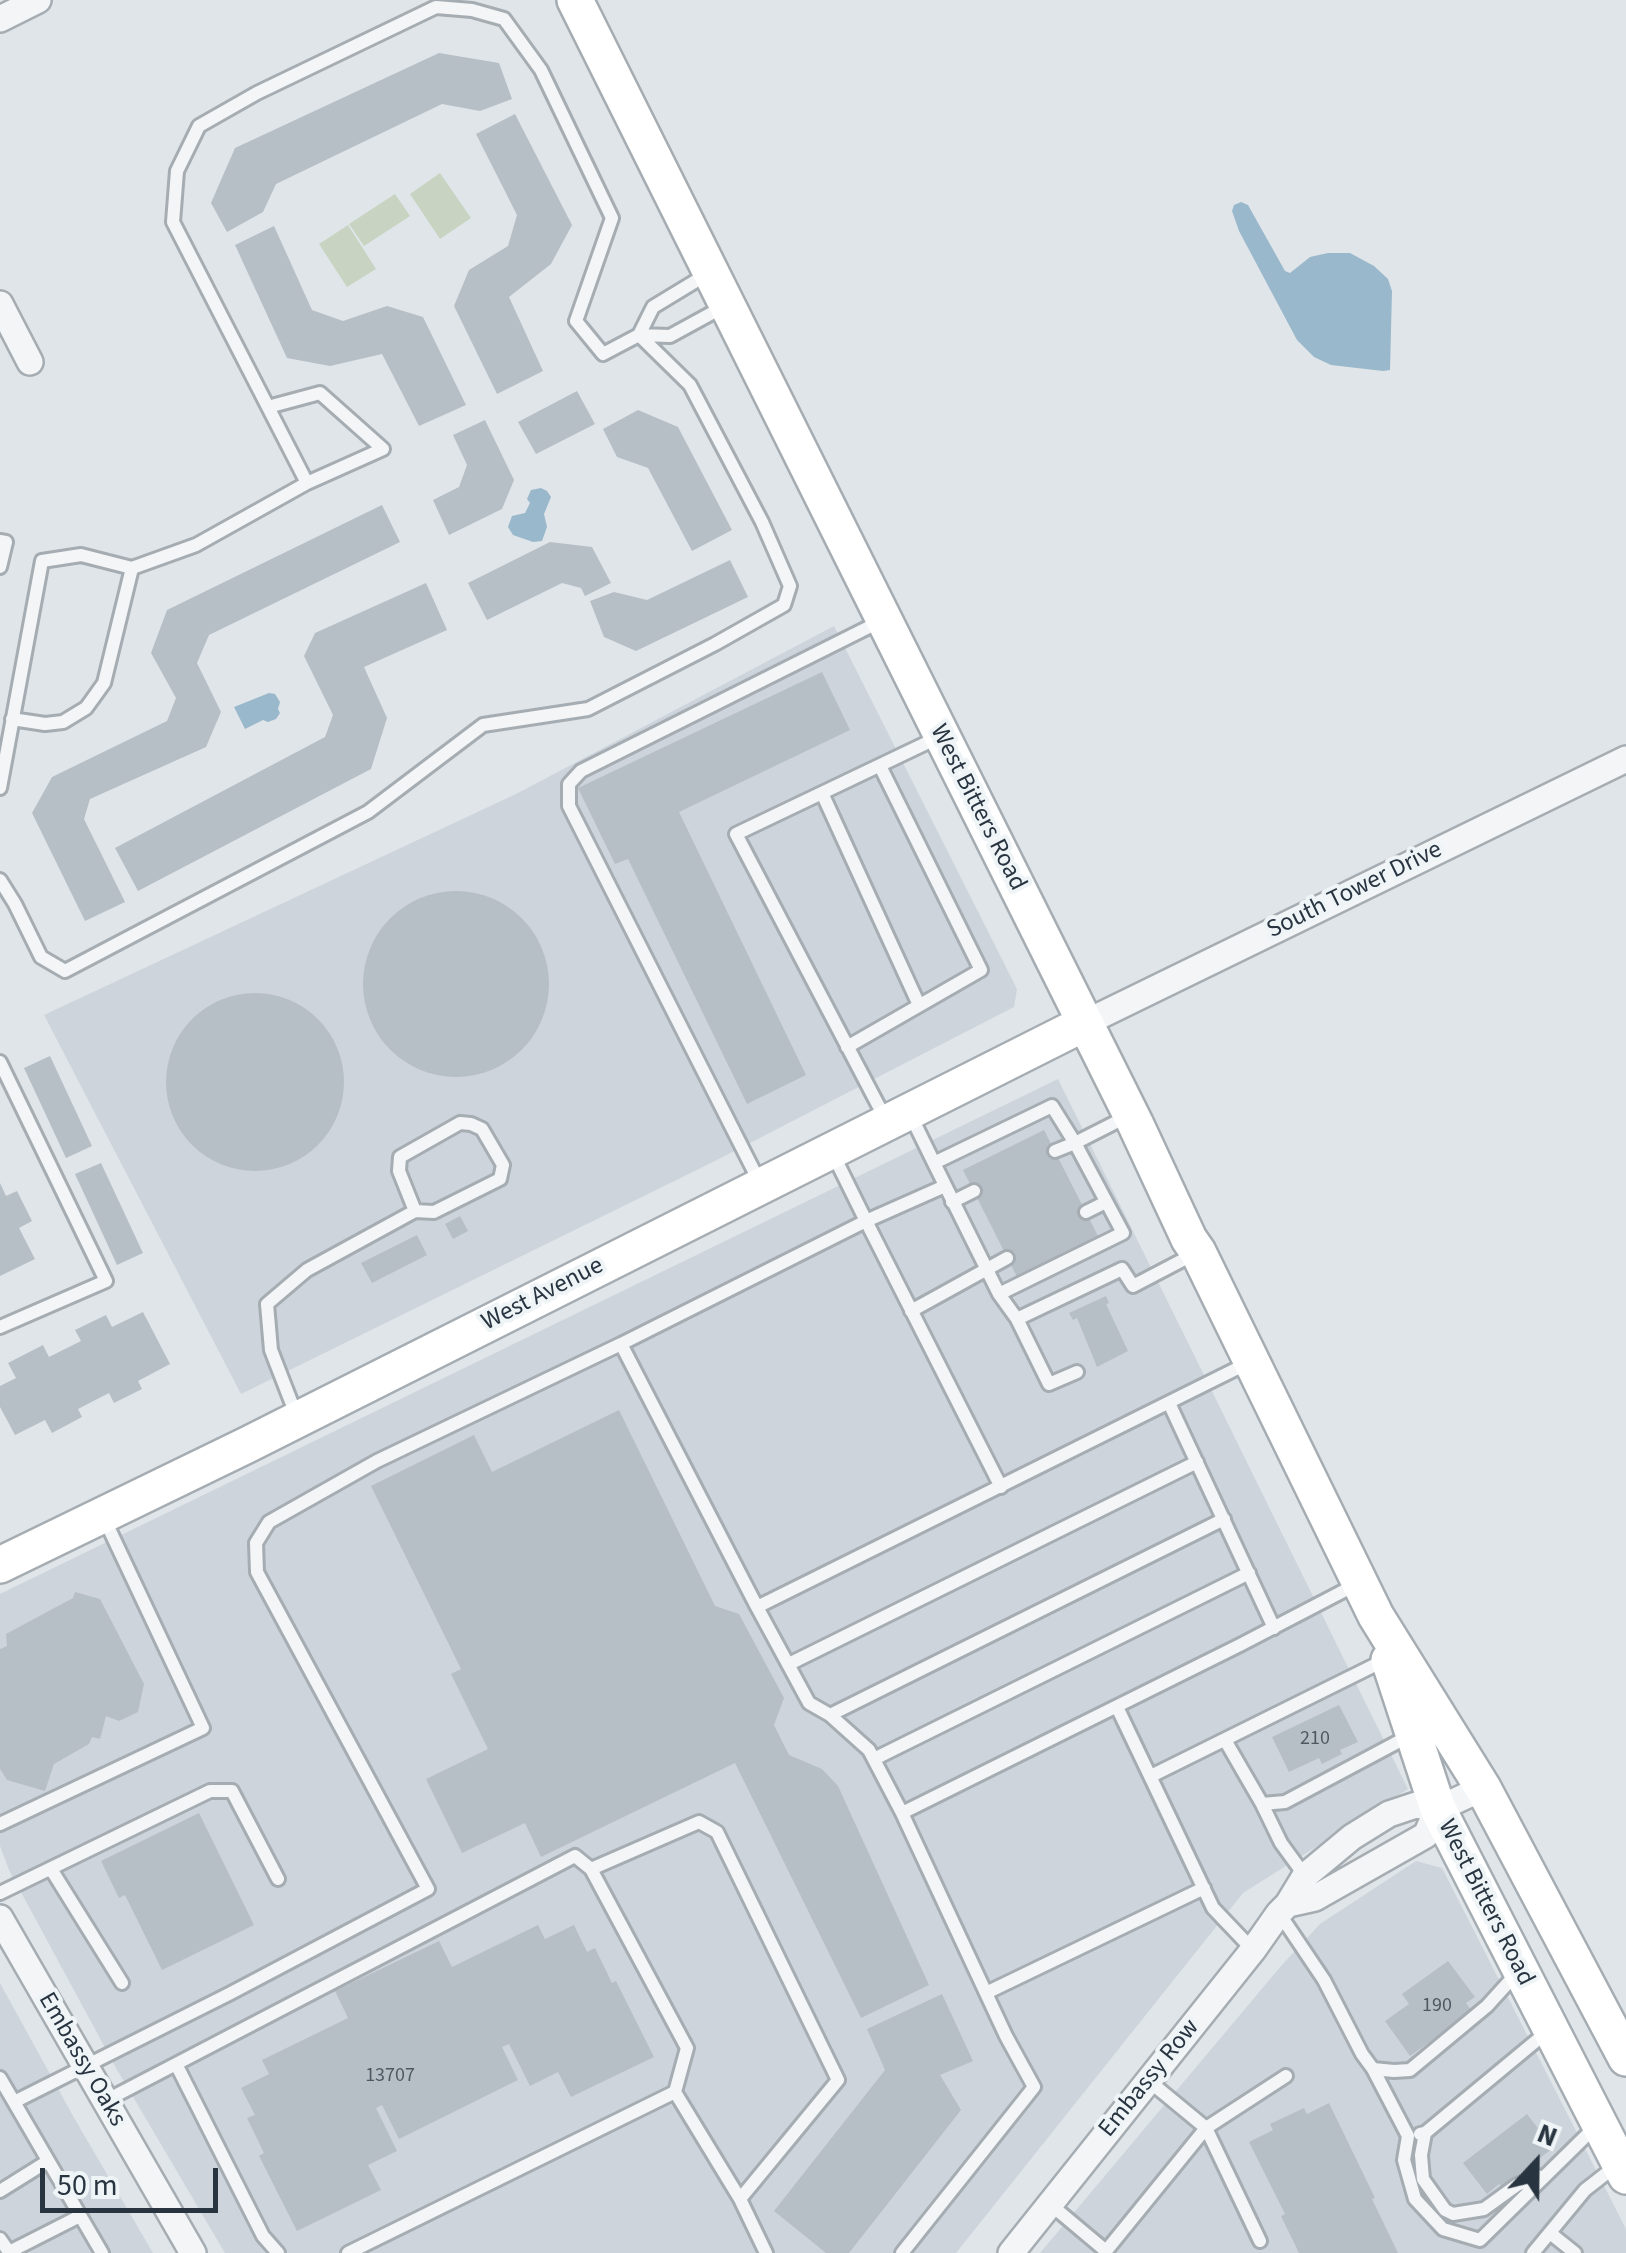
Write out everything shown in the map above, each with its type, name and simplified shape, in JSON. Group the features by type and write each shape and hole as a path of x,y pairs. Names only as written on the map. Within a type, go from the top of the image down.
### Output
{"main road":[{"name":"West Bitters Road","path":"575,0 1198,1252 1394,1656 1484,1788 1626,2058"},
{"name":"West Avenue","path":"0,1564 298,1419 1084,1023"},
{"name":"West Bitters Road","path":"1394,1656 1412,1734 1438,1810 1623,2170"}],"street":[{"path":"0,18 38,0"},
{"path":"0,304 30,362"},
{"name":"South Tower Drive","path":"1084,1023 1626,760"},
{"name":"Embassy Row","path":"1011,2253 1254,1950 1305,1876 1352,1837 1389,1814 1416,1805 1438,1810 1484,1788"},
{"name":"Embassy Row","path":"1283,1909 1316,1898 1426,1835 1438,1810"},
{"name":"Embassy Oaks","path":"0,1918 193,2253"}],"lane":[{"path":"307,483 173,222 177,171 200,126 258,92 436,7 472,10 504,20 541,70 612,218 576,322 603,354 639,336 670,336 727,305"},
{"path":"639,336 653,307 710,273"},
{"path":"0,880 41,957 64,971 368,812 483,725 588,710 784,605 790,586 762,522 690,385 639,336"},
{"path":"0,788 42,561 81,555 132,568 196,546 307,483 384,449 320,393 268,408"},
{"path":"0,541 6,542 0,567"},
{"path":"12,720 63,722 86,708 94,698 104,682 132,568"},
{"path":"761,1185 568,806 569,784 581,771 883,620"},
{"path":"942,736 736,834 847,1047 934,1163 986,1270 1017,1319 1049,1384 1077,1372"},
{"path":"847,1047 981,970 880,766"},
{"path":"822,794 919,1006"},
{"path":"0,1062 106,1281 0,1327"},
{"path":"934,1163 1052,1106 1122,1233 999,1294"},
{"path":"1055,1151 1130,1115"},
{"path":"298,1419 271,1350 267,1304 308,1270 414,1212 434,1212 500,1179 503,1165 482,1129 460,1123 400,1157 399,1172 414,1212"},
{"path":"830,1150 1000,1488"},
{"path":"14,2102 428,1889 256,1572 256,1543 270,1522 377,1461 945,1186"},
{"path":"952,1202 974,1192"},
{"path":"1086,1212 1106,1202"},
{"path":"1017,1319 1122,1269 1133,1286 1198,1252"},
{"path":"911,1310 1006,1258"},
{"path":"621,1344 808,1703 830,1715 870,1750 1034,2087 902,2253"},
{"path":"757,1607 1252,1362"},
{"path":"1169,1403 1274,1628"},
{"path":"789,1664 1197,1462"},
{"path":"0,1824 203,1728 103,1516"},
{"path":"830,1715 1224,1520"},
{"path":"874,1759 1249,1573"},
{"path":"902,1813 1360,1583"},
{"path":"1152,1776 1394,1656"},
{"path":"1118,1706 1213,1908 1254,1950"},
{"path":"1262,1804 1286,1802 1412,1734"},
{"path":"1224,1740 1281,1843 1305,1876"},
{"path":"0,1893 210,1791 232,1790 278,1879"},
{"path":"591,1869 699,1822 717,1832 838,2080 740,2198"},
{"path":"105,2101 575,1856 591,1869 687,2048 675,2092 740,2198 766,2253"},
{"path":"51,1869 122,1983"},
{"path":"986,1993 1204,1888"},
{"path":"1283,1909 1408,2136 1404,2160 1415,2199 1443,2228 1480,2240 1598,2123"},
{"path":"1373,2069 1410,2070 1487,2006 1520,1970"},
{"path":"1408,2136 1425,2133 1550,2030"},
{"path":"176,2064 263,2236 278,2253"},
{"path":"1050,2204 1106,2252 1206,2128 1286,2076"},
{"path":"0,2078 102,2253"},
{"path":"1149,2081 1206,2128 1260,2241"},
{"path":"348,2253 675,2092"},
{"path":"1425,2133 1421,2155 1423,2179 1445,2210 1454,2214 1484,2208 1517,2185 1548,2172"},
{"path":"0,2190 48,2161"},
{"path":"1533,2253 1586,2190 1623,2170"},
{"path":"0,2239 7,2253 80,2216"},
{"path":"1550,2233 1575,2253"}],"shaded area":[{"path":"834,626 1017,989 1014,1007 713,1162 241,1394 44,1015 518,793"},
{"path":"1058,1079 1408,1789 1243,1893 956,2253 225,2253 116,2068 9,1870 0,1846 0,1594"},
{"path":"1416,1861 1442,1868 1626,2229 1626,2253 1040,2253 1320,1924"},
{"path":"0,1983 73,2116 153,2253 0,2253"}],"green space":[{"path":"440,173 471,218 440,239 410,194"},
{"path":"395,194 410,216 364,246 349,224"},
{"path":"348,225 376,269 347,287 319,244"}],"water":[{"path":"1241,202 1248,205 1285,271 1290,273 1310,257 1350,253 1388,279 1392,291 1390,370 1331,365 1314,357 1297,340 1239,231 1232,211"},
{"path":"541,488 551,497 544,514 547,527 542,541 513,535 508,527 512,516 525,513 531,490"},
{"path":"275,694 280,702 276,719 263,720 245,729 234,707"}],"building":[{"path":"439,53 499,63 512,99 480,111 442,104 276,184 263,212 227,232 211,203 235,148"},
{"path":"515,114 572,225 551,264 509,297 543,371 497,394 454,306 469,270 508,246 517,215 476,134"},
{"path":"274,226 312,310 343,321 387,306 423,317 466,405 419,426 382,354 330,366 287,358 235,245"},
{"path":"577,391 595,424 536,454 518,422"},
{"path":"638,410 678,427 732,530 692,551 648,468 617,457 603,429"},
{"path":"485,420 514,480 502,509 449,535 433,500 459,487 467,465 453,435"},
{"path":"382,505 400,542 209,635 197,663 221,712 206,747 90,799 84,819 125,902 85,921 32,813 52,777 167,721 176,698 151,653 167,610"},
{"path":"550,542 592,547 611,583 585,596 581,588 562,583 487,620 468,583"},
{"path":"730,560 748,597 636,651 604,637 590,601 614,592 647,600"},
{"path":"426,583 447,630 364,667 387,718 371,769 138,891 115,848 325,737 333,715 304,656 315,633"},
{"path":"822,672 850,730 679,812 806,1075 747,1104 628,859 615,864 578,788"},
{"path":"456,891 492,898 522,918 542,948 549,984 542,1020 522,1050 492,1070 456,1077 420,1070 390,1050 370,1020 363,984 370,948 390,918 420,898"},
{"path":"255,993 289,1000 318,1019 337,1048 344,1082 337,1116 318,1145 289,1164 255,1171 221,1164 192,1145 173,1116 166,1082 173,1048 192,1019 221,1000"},
{"path":"50,1056 92,1146 66,1158 24,1068"},
{"path":"1044,1130 1099,1238 1018,1279 963,1170"},
{"path":"101,1163 143,1253 117,1265 75,1174"},
{"path":"0,1183 6,1196 17,1191 32,1221 19,1228 35,1259 0,1276"},
{"path":"460,1216 468,1231 453,1239 445,1224"},
{"path":"417,1235 427,1255 372,1283 361,1263"},
{"path":"1106,1296 1128,1351 1097,1367 1077,1318 1073,1320 1069,1313"},
{"path":"143,1312 170,1364 138,1381 142,1389 114,1403 109,1393 78,1409 82,1417 52,1433 45,1420 15,1435 0,1407 0,1386 16,1378 8,1363 43,1345 49,1357 81,1341 75,1330 106,1315 112,1327"},
{"path":"619,1410 715,1606 739,1614 784,1698 774,1725 789,1755 822,1769 838,1786 929,1985 861,2018 735,1763 541,1857 525,1823 462,1853 426,1779 488,1749 451,1674 461,1669 371,1486 474,1435 492,1472"},
{"path":"75,1592 100,1599 144,1684 138,1712 119,1721 106,1716 100,1739 92,1737 89,1744 54,1764 45,1791 7,1780 0,1769 0,1649 7,1646 6,1634 73,1598"},
{"path":"1339,1705 1358,1742 1322,1764 1319,1758 1289,1772 1272,1737"},
{"path":"199,1813 254,1925 162,1970 125,1895 119,1898 101,1861"},
{"path":"538,1925 545,1939 574,1925 587,1952 595,1948 654,2057 571,2097 558,2072 530,2086 509,2044 502,2047 518,2080 399,2139 382,2105 376,2108 397,2151 368,2165 381,2190 297,2231 259,2156 264,2153 247,2118 255,2115 241,2088 269,2074 262,2060 348,2018 335,1991 439,1941 452,1967"},
{"path":"1448,1961 1475,1997 1466,2003 1472,2011 1410,2056 1385,2021 1409,2004 1402,1994"},
{"path":"942,1994 973,2061 940,2075 961,2110 849,2253 826,2253 774,2211 885,2070 867,2029"},
{"path":"1329,2103 1398,2253 1299,2253 1281,2216 1285,2214 1249,2142 1273,2130 1270,2124 1304,2108 1307,2114"},
{"path":"1527,2114 1553,2148 1487,2194 1463,2163"}]}
